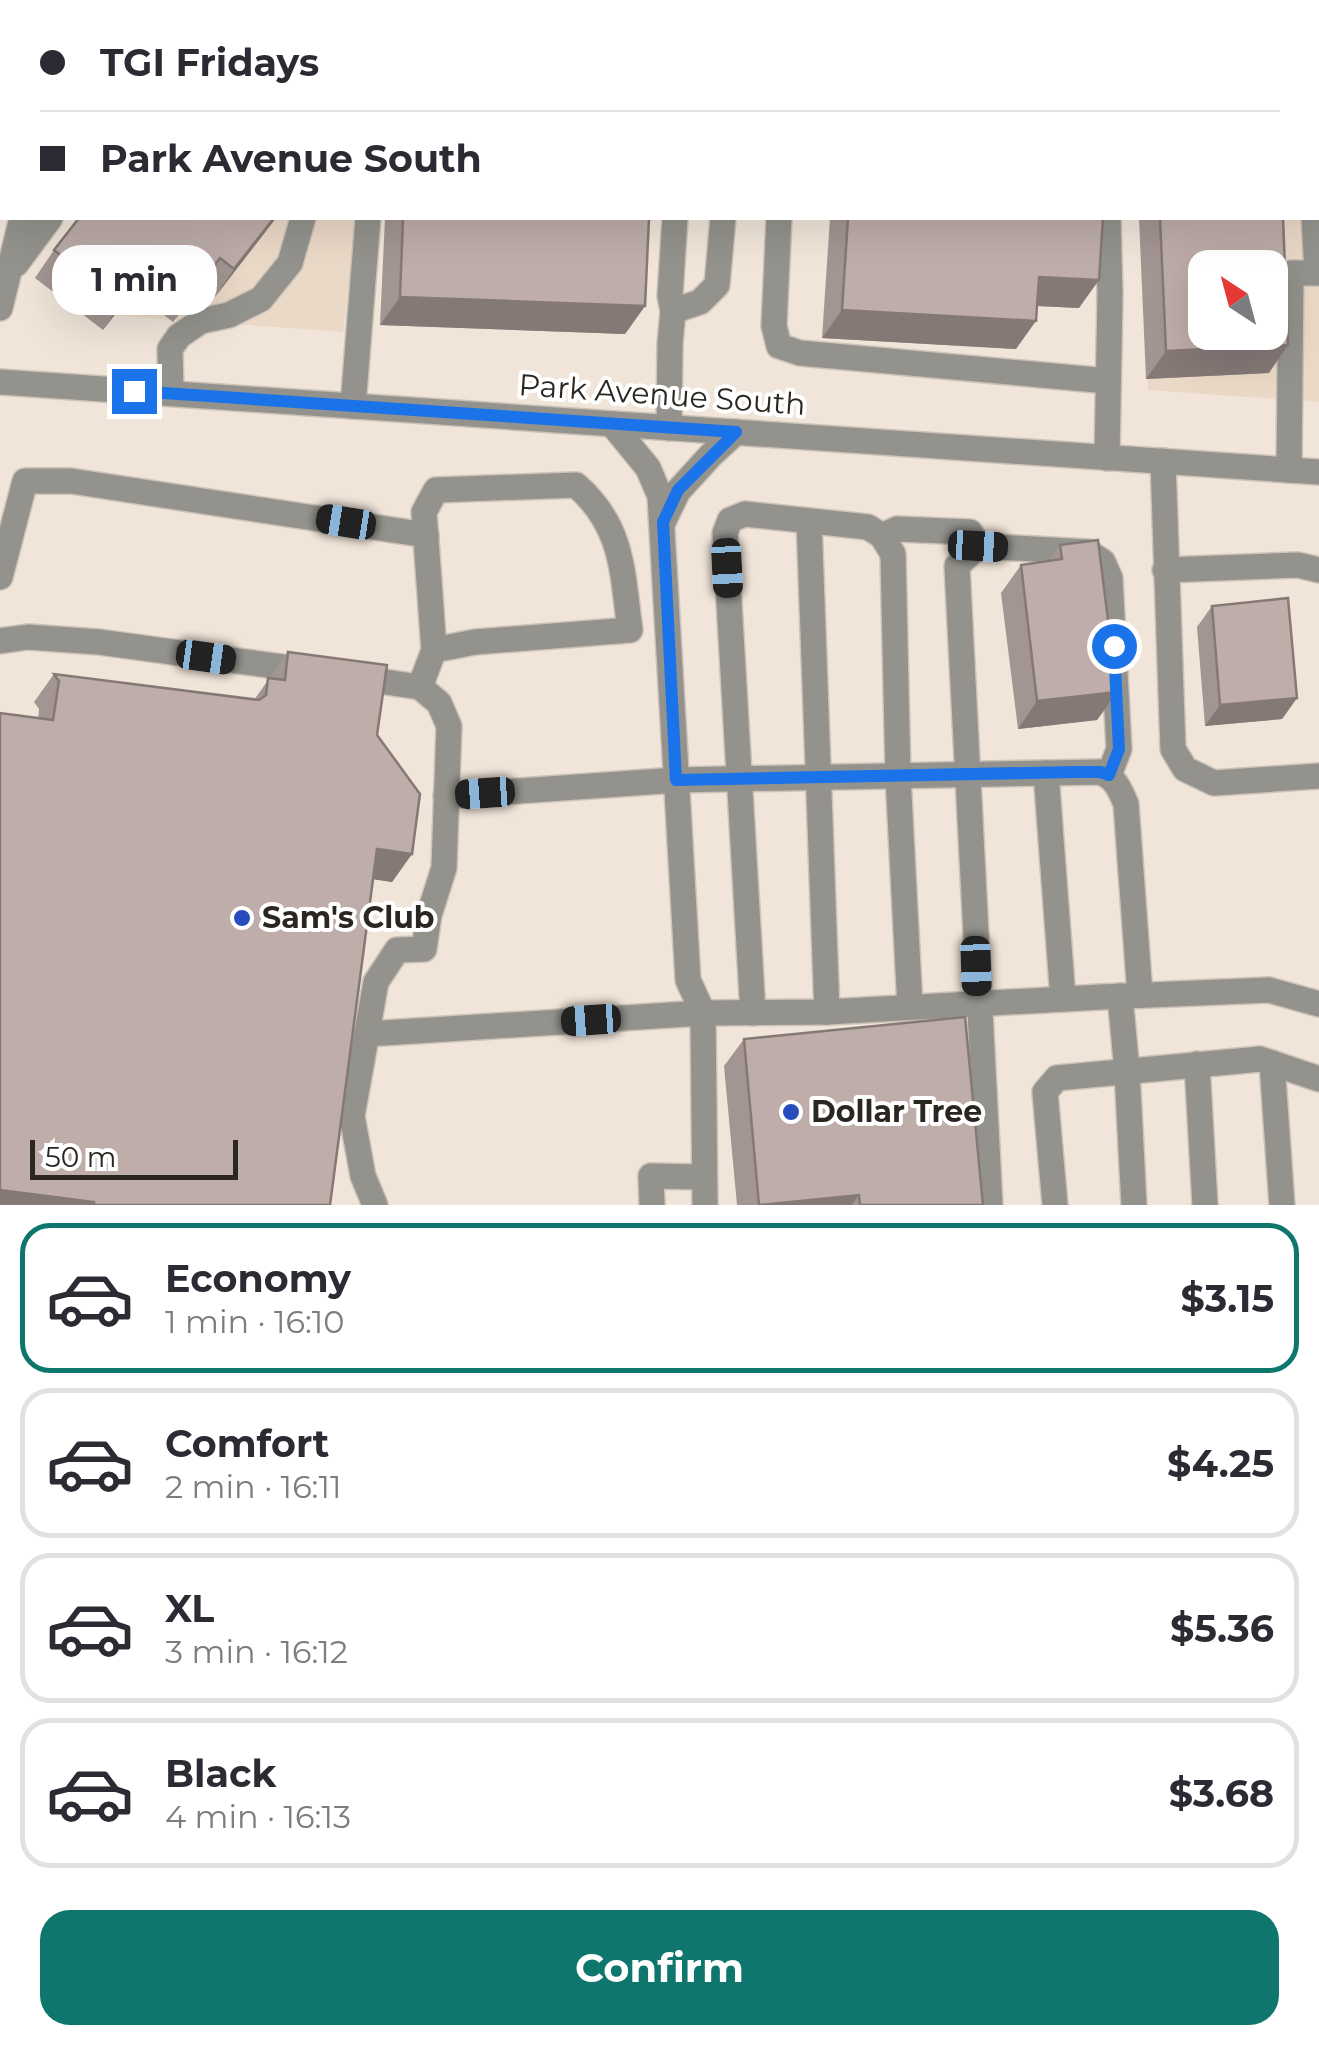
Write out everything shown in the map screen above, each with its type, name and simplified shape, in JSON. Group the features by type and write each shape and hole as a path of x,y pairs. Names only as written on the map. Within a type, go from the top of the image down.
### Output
{"street":[{"path":"0,308 22,220"},
{"path":"10,272 49,220"},
{"path":"171,393 170,349 179,336 201,322 228,315 261,298 290,264 302,220"},
{"path":"353,406 368,220"},
{"path":"669,428 673,312 670,296 676,220"},
{"path":"673,312 700,302 718,286 722,220"},
{"path":"779,220 774,326 779,346 800,353 1108,380"},
{"path":"1107,458 1108,220"},
{"path":"1289,470 1291,273 1318,273 1314,220"},
{"name":"Park Avenue South","path":"0,382 1319,472"},
{"path":"612,424 648,468 660,496 688,980 703,1013 704,1205"},
{"path":"663,522 678,490 736,432"},
{"path":"1162,461 1173,749 1185,769 1214,783 1319,776"},
{"path":"0,577 24,480 71,481 426,535"},
{"path":"420,687 434,650 424,512 436,490 576,486 588,496 612,529 620,556 630,630 475,642 434,650"},
{"path":"753,1013 725,533 730,520 745,514 868,526 882,536 892,554 910,1007"},
{"path":"810,521 826,1012"},
{"path":"882,536 897,529 970,532 978,546"},
{"path":"990,1205 957,566 978,546 1088,552 1103,562 1110,578 1119,749 1109,775"},
{"path":"1165,570 1298,565 1319,570"},
{"path":"0,641 28,637 99,642 420,687 439,703 448,726 444,868 429,915 424,948 397,950 376,982 352,1116 363,1176 375,1205"},
{"path":"446,796 739,778 1100,772 1109,775 1118,784 1126,804 1130,995 1127,1071 1134,1205"},
{"path":"1046,773 1063,999"},
{"path":"366,1034 703,1013 826,1012 1269,990 1319,1004"},
{"path":"1055,1205 1045,1092 1056,1078 1260,1059 1319,1078"},
{"path":"1272,1063 1282,1205"},
{"path":"1197,1064 1204,1205"},
{"path":"652,1205 651,1176 704,1177"}],"shaded area":[{"path":"88,220 357,220 343,332 67,312"},
{"path":"1142,220 1319,220 1319,402 1148,390"}],"building":[{"path":"77,220 272,220 234,269 220,258 193,294 152,264 122,302 54,250"},
{"path":"403,220 649,220 645,306 400,297"},
{"path":"848,220 1103,220 1099,280 1039,277 1036,321 842,310"},
{"path":"1160,220 1283,220 1284,250 1188,250 1188,350 1166,351"},
{"path":"1098,540 1117,692 1037,701 1021,565 1062,559 1060,545"},
{"path":"1288,598 1297,698 1220,705 1212,606"},
{"path":"288,652 387,665 377,735 420,794 412,854 377,849 330,1205 94,1205 0,1190 0,713 53,720 59,681 54,674 259,700 266,695 268,678 285,680"},
{"path":"965,1017 983,1205 860,1205 859,1195 759,1205 744,1039"}],"place":[{"name":"Sam's Club","path":"242,918"},
{"name":"Dollar Tree","path":"791,1112"}],"route":[{"path":"134,391 736,432 678,490 663,522 676,780 1074,772 1109,775 1119,749 1114,646"}]}
